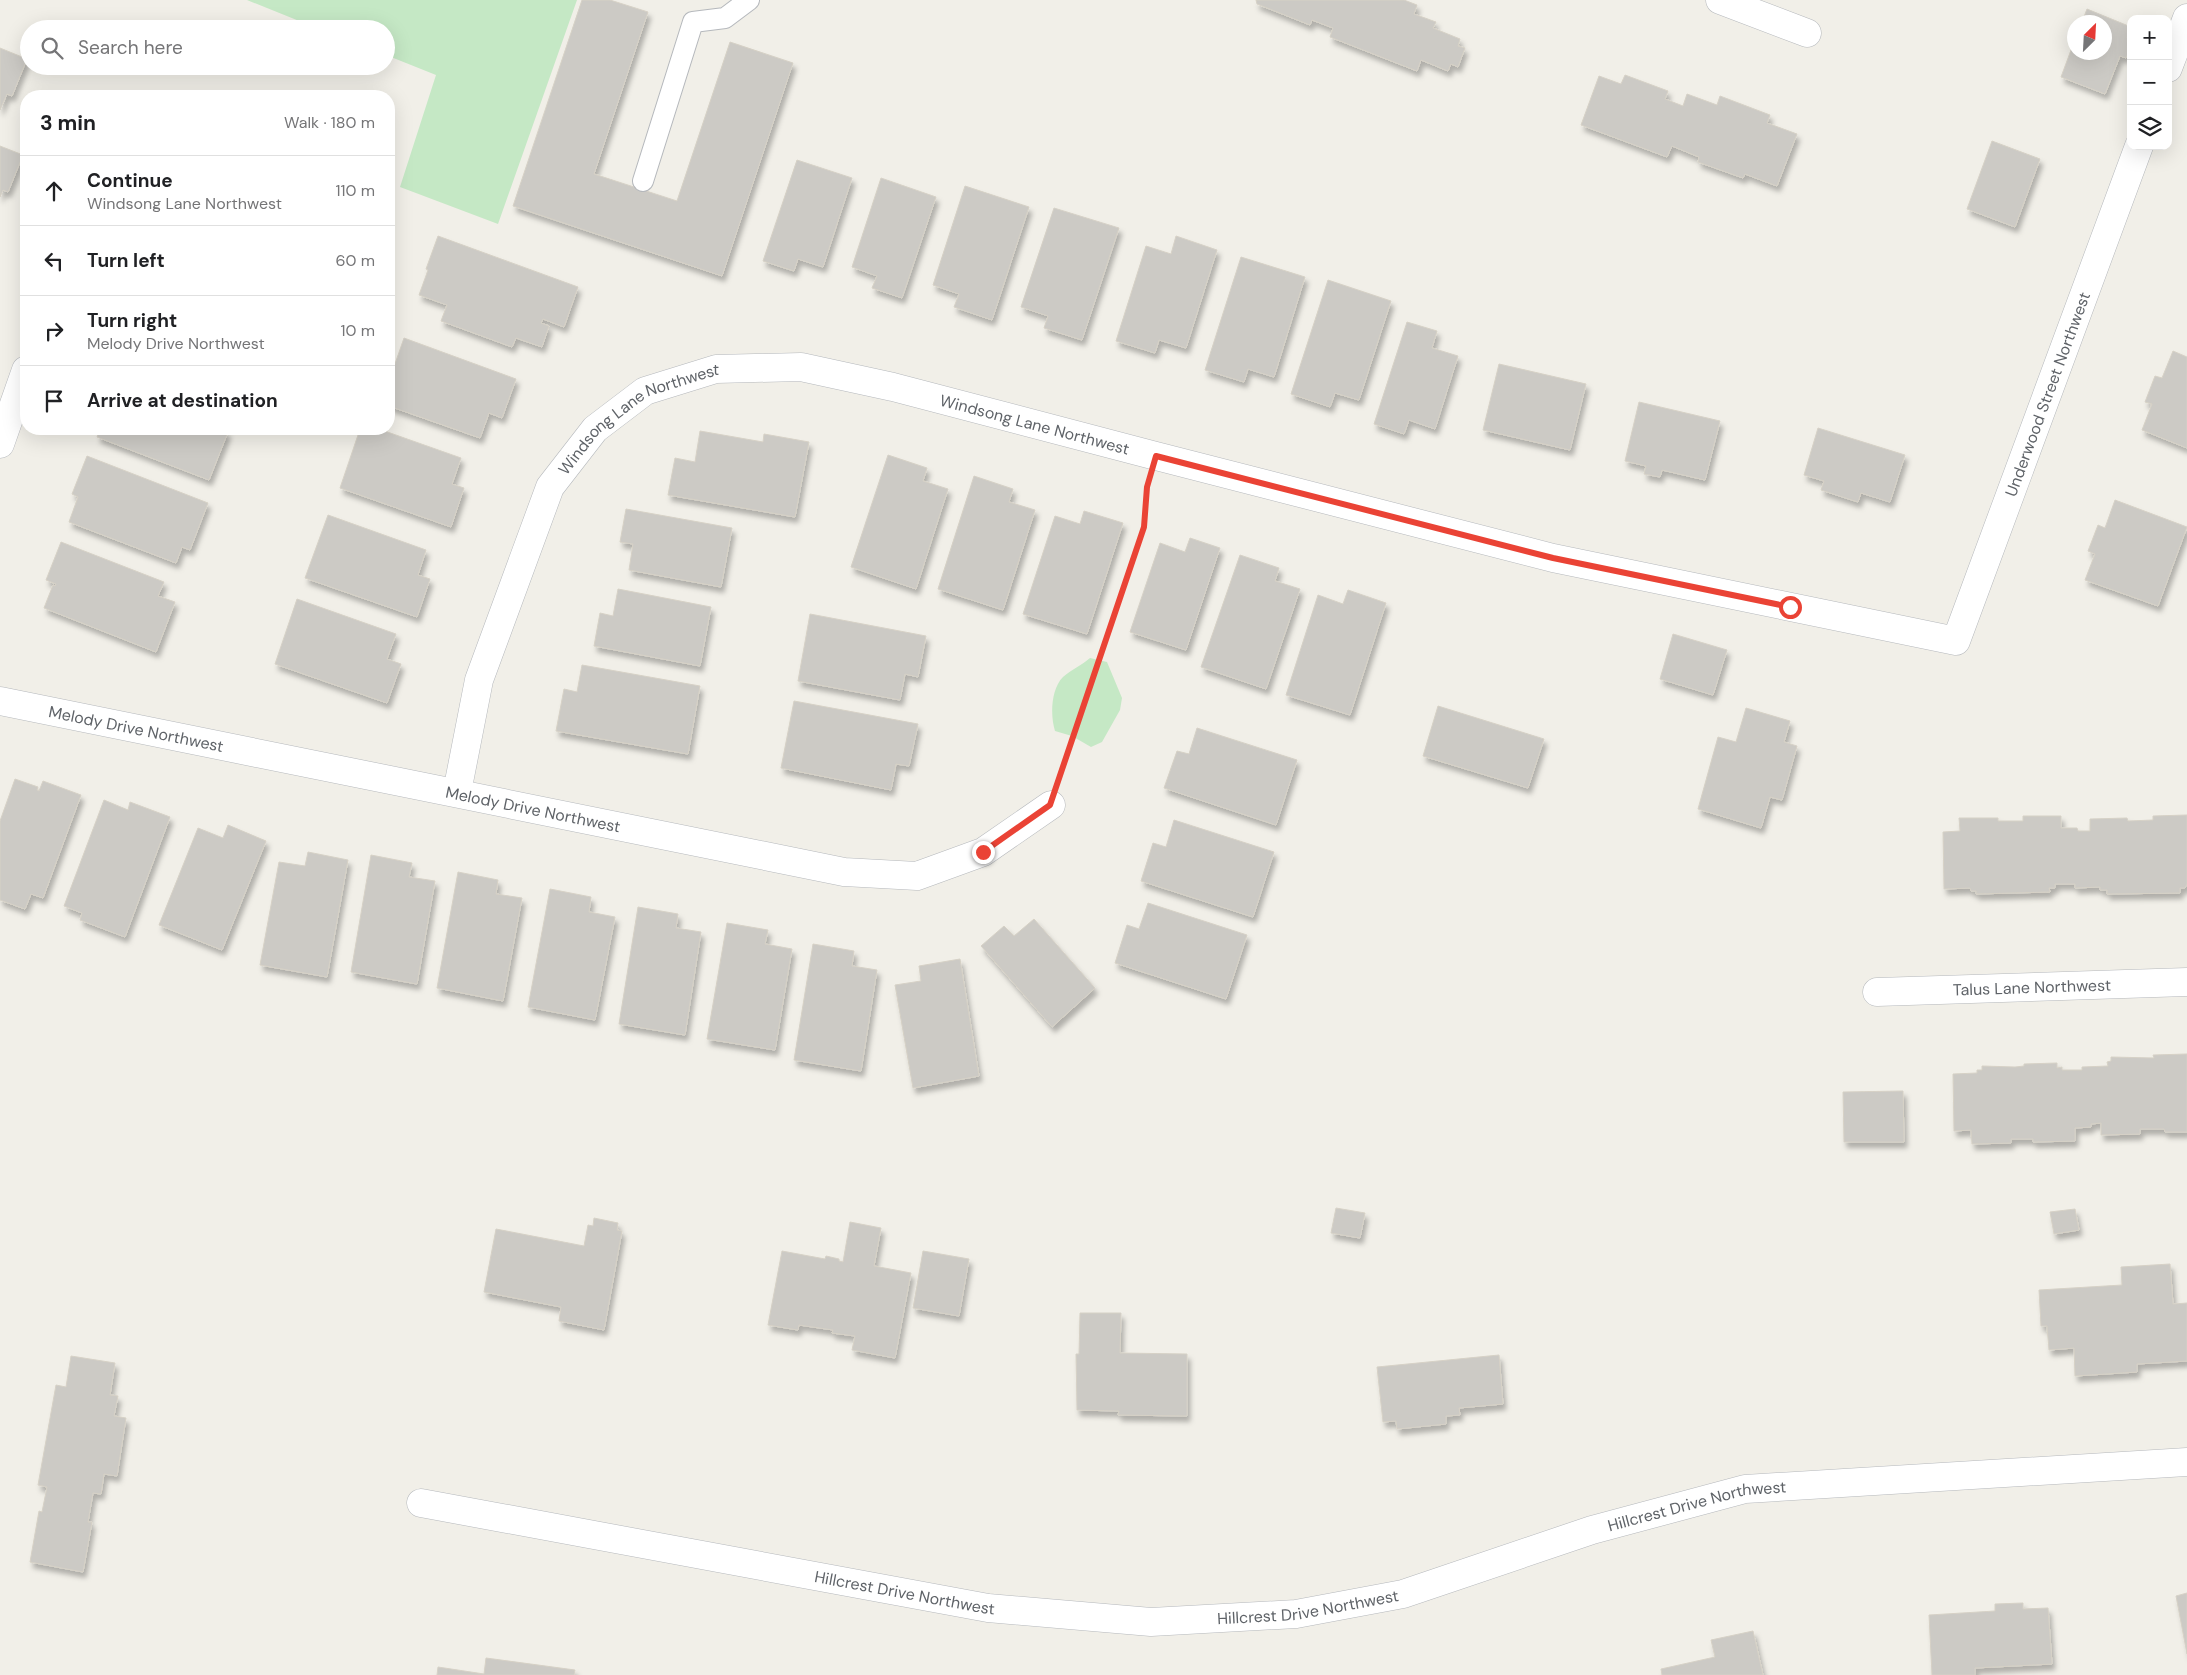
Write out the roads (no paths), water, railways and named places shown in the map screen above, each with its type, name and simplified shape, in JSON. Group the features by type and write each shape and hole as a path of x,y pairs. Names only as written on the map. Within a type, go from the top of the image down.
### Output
{"street":[{"path":"1720,0 1807,33"},
{"path":"2171,60 2187,18"},
{"name":"Underwood Street Northwest","path":"1956,641 2138,150"},
{"name":"Windsong Lane Northwest","path":"457,792 479,680 550,487 595,429 645,391 716,369 800,367 893,387 1553,558 1956,641"},
{"path":"0,444 20,387"},
{"name":"Melody Drive Northwest","path":"0,701 457,792 844,872 917,876 983,852 1050,805"},
{"name":"Talus Lane Northwest","path":"1877,992 2187,982"},
{"name":"Hillcrest Drive Northwest","path":"421,1503 988,1608 1151,1622 1296,1614 1404,1594 1592,1530 1745,1489 2187,1462"}],"lane":[{"path":"643,181 693,22 725,18 749,0"}]}
